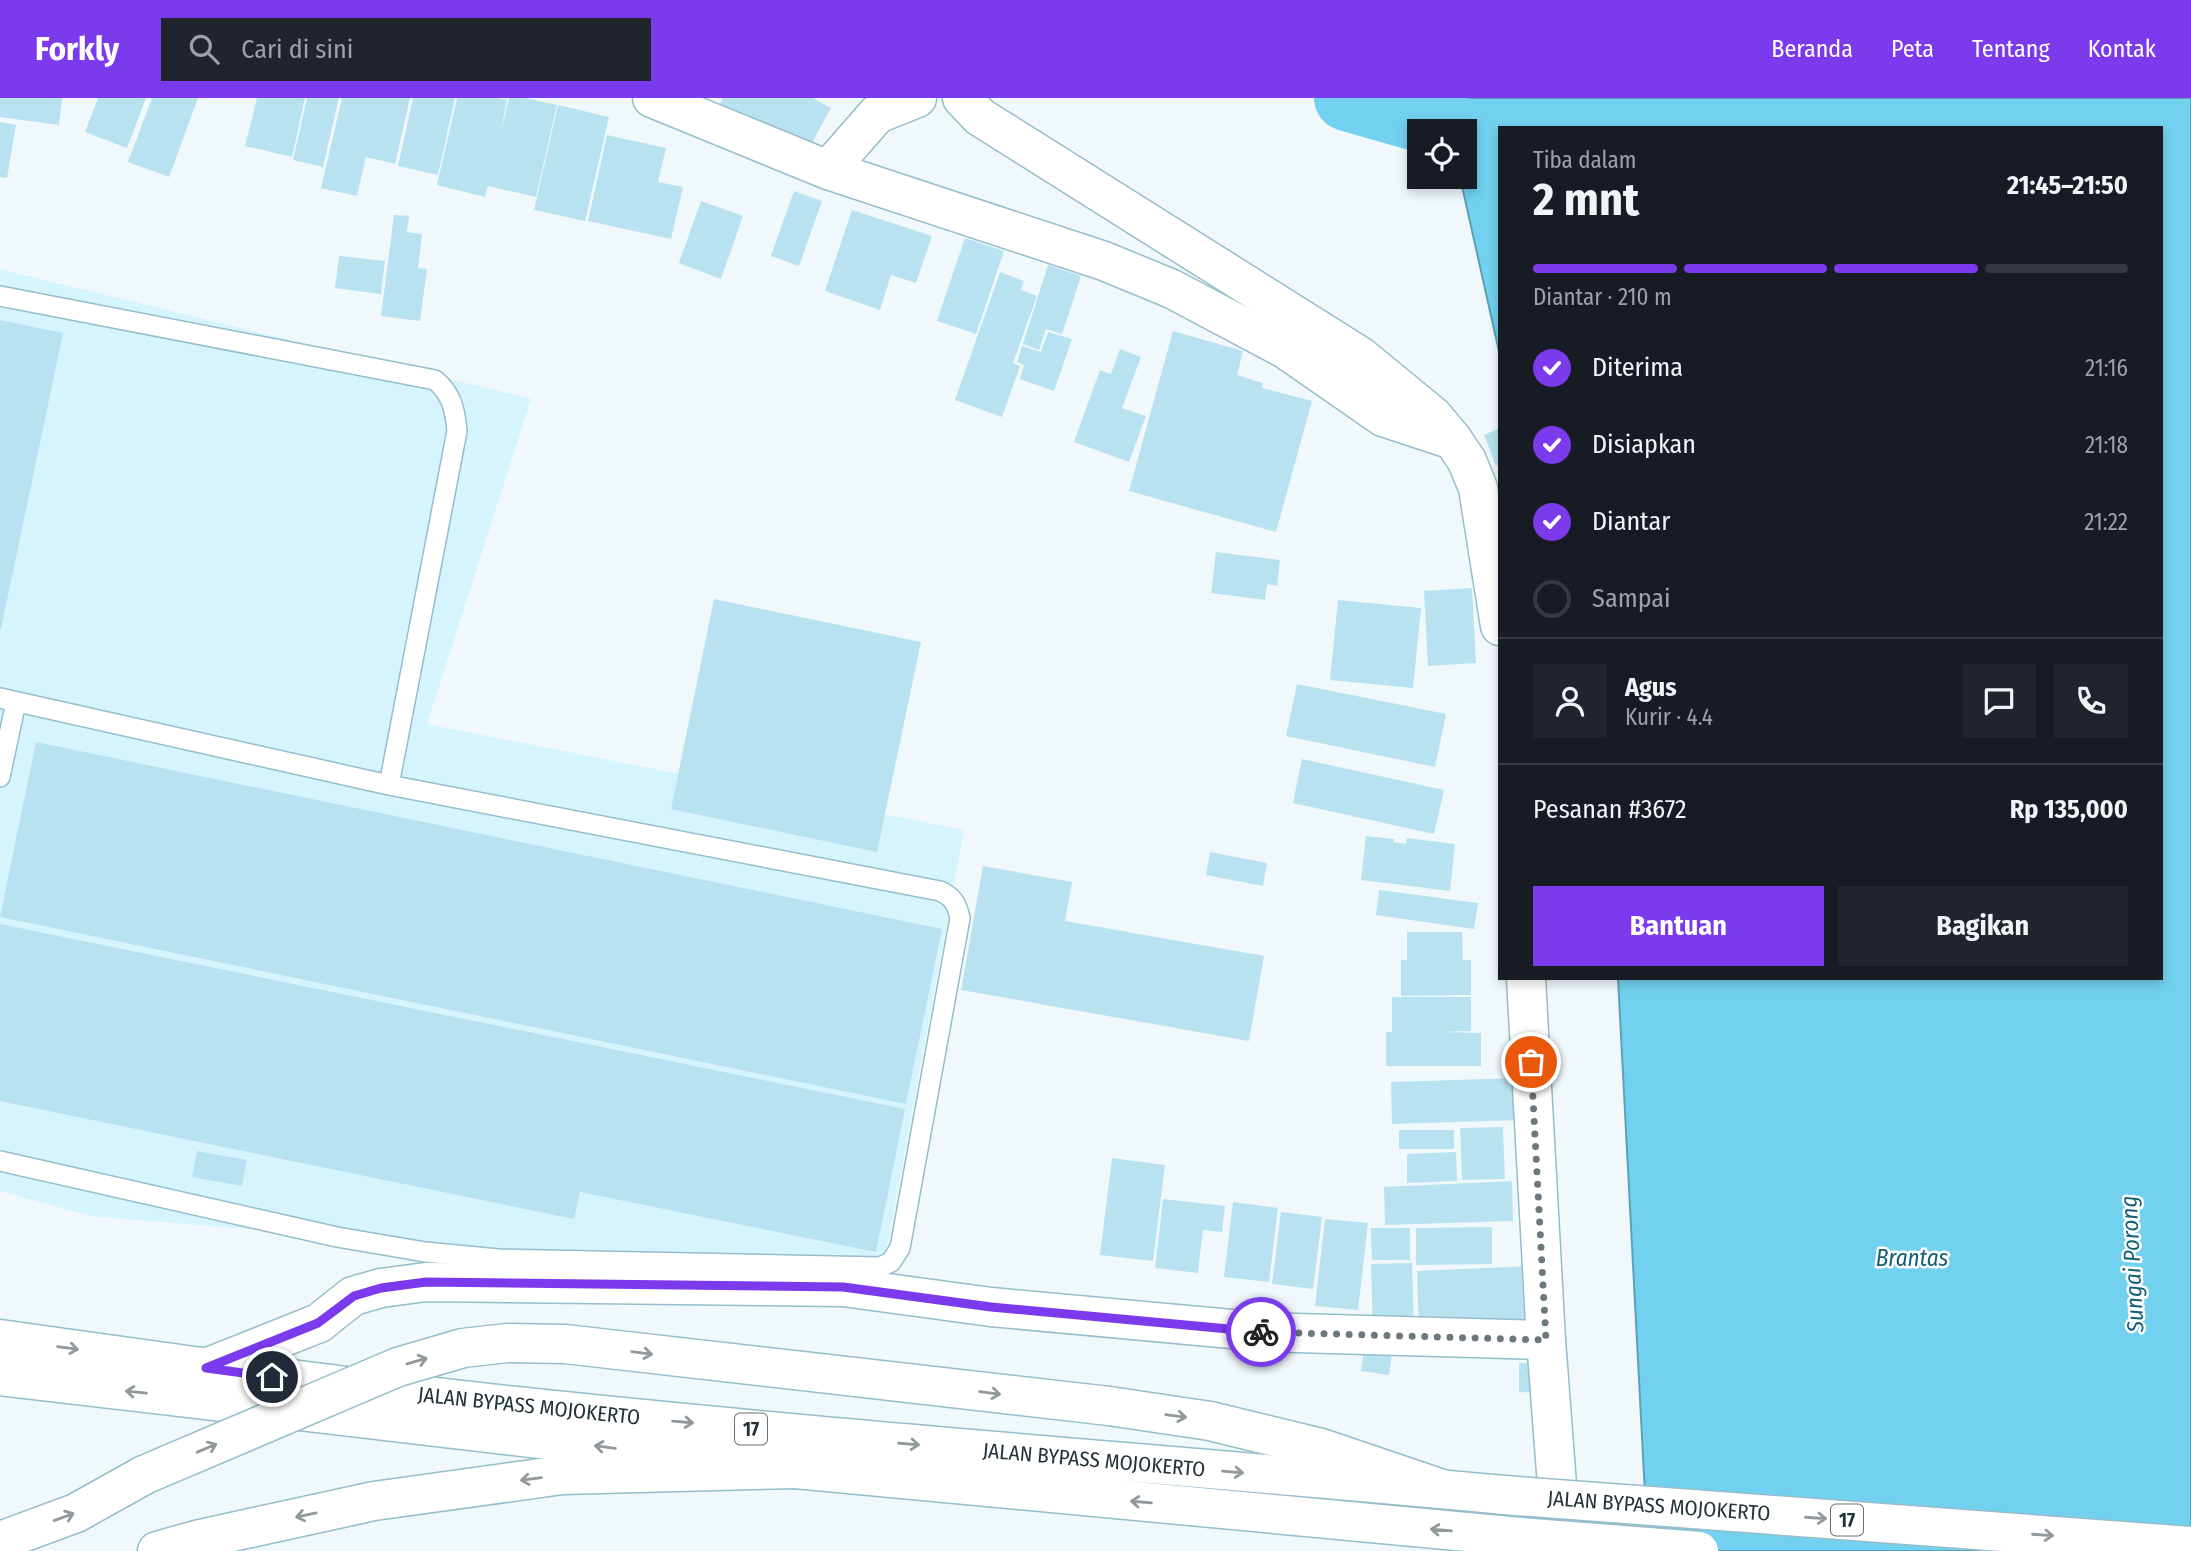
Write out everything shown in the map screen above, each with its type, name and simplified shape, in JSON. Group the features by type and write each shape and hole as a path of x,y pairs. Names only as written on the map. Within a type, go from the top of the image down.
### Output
{"main road":[{"path":"652,98 828,170 1104,261 1171,289 1285,349 1383,417 1453,440"},
{"path":"828,170 870,106 917,98"},
{"path":"962,98 980,117 1360,356 1433,416 1467,461 1478,488 1498,613"},
{"path":"1526,980 1546,1340 1562,1551"},
{"path":"206,1368 318,1323 354,1296 381,1288 426,1282 843,1287 991,1307 1264,1332 1546,1340"},
{"name":"JALAN BYPASS MOJOKERTO","path":"0,1339 206,1368 548,1409 917,1445 1504,1495 2191,1546"},
{"path":"0,1541 76,1513 144,1475 398,1367 463,1348 507,1343 565,1344 1109,1406 1210,1421 1321,1448 1442,1489"},
{"name":"JALAN BYPASS MOJOKERTO","path":"0,1376 794,1469 1509,1536 1699,1551"},
{"path":"157,1551 374,1501 562,1475 794,1469"}],"lane":[{"path":"0,296 435,380 444,387 455,407 457,431 389,785"},
{"path":"0,777 8,700 389,785 940,891 949,895 957,905 960,918 900,1248 896,1257 880,1267 498,1259 425,1252 337,1237 0,1161"}],"shaded area":[{"path":"0,269 531,399 427,724 964,830 885,1259 477,1248 91,1216 0,1191"}],"water":[{"name":"Brantas","path":"1447,98 2191,98 2191,1551 1648,1551 1618,980 2163,980 2163,126 1498,126 1498,347 1463,189 1477,189 1477,119 1449,119"}],"building":[{"path":"0,98 62,98 59,125 0,117"},
{"path":"98,98 146,98 127,148 85,132"},
{"path":"152,98 198,98 169,177 128,162"},
{"path":"257,98 305,98 292,157 245,146"},
{"path":"307,98 339,98 323,167 293,160"},
{"path":"342,98 410,98 395,164 366,157 357,196 321,188"},
{"path":"413,98 455,98 438,175 398,166"},
{"path":"457,98 507,100 500,135 509,98 525,98 557,105 536,197 488,186 485,197 437,185"},
{"path":"723,98 813,98 831,108 804,157 718,108"},
{"path":"558,105 609,117 585,221 534,210"},
{"path":"0,122 16,125 7,178 0,177"},
{"path":"607,135 666,148 658,182 683,187 671,239 588,221"},
{"path":"794,191 822,201 799,266 771,256"},
{"path":"701,201 743,216 721,279 679,263"},
{"path":"852,210 932,236 916,283 891,275 880,310 825,291"},
{"path":"394,215 409,216 407,232 422,234 418,268 427,269 420,321 381,316"},
{"path":"965,238 1004,251 976,334 937,321"},
{"path":"339,256 385,261 381,294 335,288"},
{"path":"1048,265 1081,276 1062,334 1046,329 1039,350 1023,344"},
{"path":"1000,272 1024,281 1021,290 1037,296 1013,363 1020,366 1002,417 955,400"},
{"path":"0,320 63,333 1,629 0,628"},
{"path":"1173,331 1243,351 1237,375 1263,383 1262,388 1312,401 1276,532 1129,491"},
{"path":"1048,332 1072,339 1054,391 1020,379 1024,365 1017,362 1022,346 1041,352"},
{"path":"1120,349 1141,357 1122,408 1146,416 1129,462 1074,442 1100,370 1111,374"},
{"path":"1498,429 1498,466 1496,466 1484,435"},
{"path":"1216,552 1280,560 1277,586 1267,584 1265,600 1211,593"},
{"path":"1472,588 1476,663 1428,666 1424,591"},
{"path":"714,599 921,642 877,852 671,809"},
{"path":"1338,600 1421,608 1413,688 1330,680"},
{"path":"1297,684 1446,714 1435,767 1286,736"},
{"path":"36,742 942,929 906,1104 0,917"},
{"path":"1302,759 1444,790 1434,834 1293,803"},
{"path":"1366,836 1394,839 1393,842 1406,844 1407,838 1455,844 1450,891 1361,880"},
{"path":"1210,852 1267,863 1263,886 1206,875"},
{"path":"983,866 1072,882 1065,921 1264,956 1249,1041 961,990"},
{"path":"1379,890 1478,903 1474,929 1376,915"},
{"path":"0,924 905,1109 876,1252 580,1192 574,1219 0,1101"},
{"path":"1407,932 1462,932 1463,960 1471,960 1471,995 1401,996 1401,960 1407,960"},
{"path":"1392,997 1471,997 1471,1031 1442,1032 1481,1033 1481,1066 1386,1066 1386,1032 1392,1032"},
{"path":"1519,1078 1520,1120 1392,1124 1391,1082"},
{"path":"1503,1127 1505,1179 1462,1180 1460,1128"},
{"path":"1399,1130 1454,1130 1454,1149 1399,1149"},
{"path":"197,1151 247,1160 242,1186 192,1177"},
{"path":"1456,1152 1457,1181 1407,1183 1407,1154"},
{"path":"1112,1158 1165,1165 1153,1261 1100,1255"},
{"path":"1512,1181 1513,1221 1385,1225 1384,1187"},
{"path":"1163,1199 1225,1206 1222,1232 1203,1230 1198,1273 1155,1268"},
{"path":"1233,1202 1278,1208 1269,1282 1224,1277"},
{"path":"1281,1212 1322,1217 1313,1289 1272,1284"},
{"path":"1325,1219 1368,1223 1358,1310 1315,1306"},
{"path":"1492,1227 1492,1264 1416,1265 1416,1228"},
{"path":"1371,1228 1410,1228 1410,1260 1372,1260"},
{"path":"1412,1263 1414,1332 1373,1333 1371,1264"},
{"path":"1532,1266 1534,1331 1419,1335 1417,1271"},
{"path":"1366,1337 1394,1340 1389,1375 1361,1371"},
{"path":"1519,1363 1546,1364 1545,1393 1519,1392"}],"waterway":[{"path":"1347,98 1420,119"}],"way so far":[{"path":"1261,1332 1546,1340 1531,1062"}],"route":[{"path":"272,1377 206,1368 318,1323 354,1296 381,1288 426,1282 843,1287 991,1307 1261,1332"}],"water label":[{"name":"Sungai Porong","path":"2132,1264"}]}
